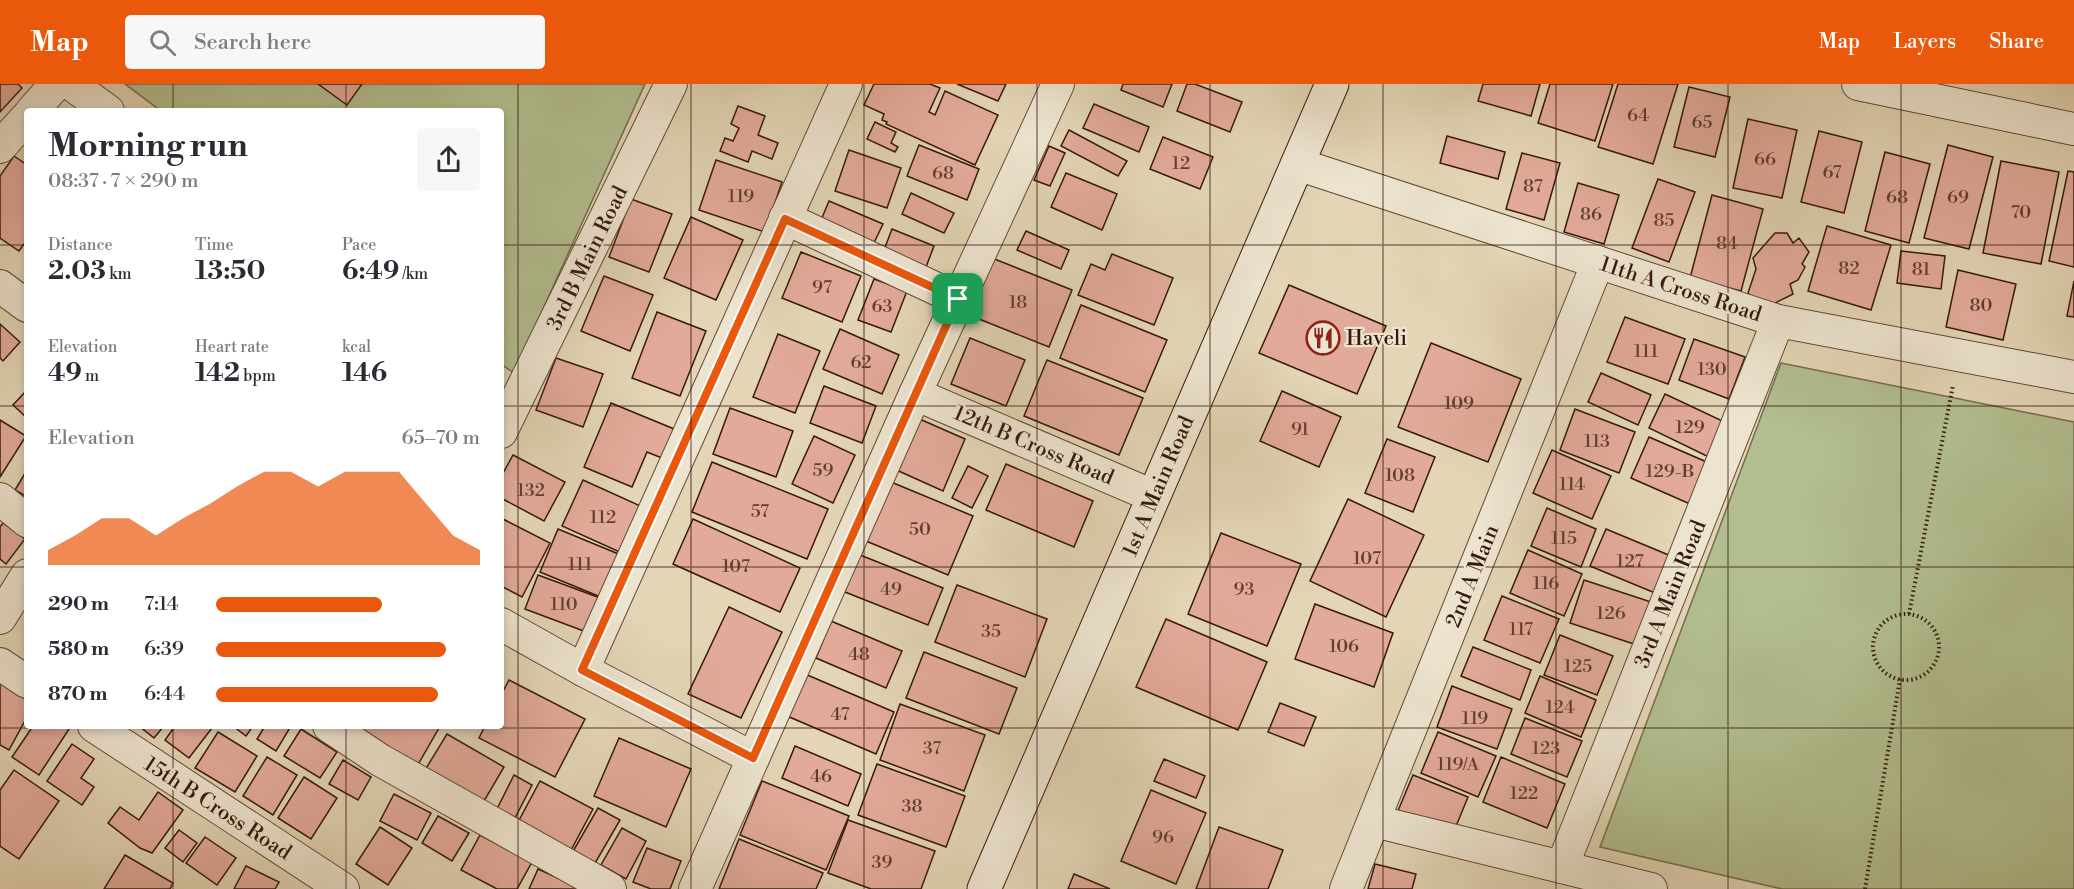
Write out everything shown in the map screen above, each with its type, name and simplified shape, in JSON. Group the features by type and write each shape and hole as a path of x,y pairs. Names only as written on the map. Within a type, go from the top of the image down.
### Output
{"street":[{"path":"35,108 56,84"},
{"path":"71,84 104,108"},
{"name":"3rd B Main Road","path":"505,413 671,84"},
{"path":"582,670 846,84"},
{"path":"695,889 915,394 1058,84"},
{"name":"1st A Main Road","path":"984,889 1332,84"},
{"path":"1858,84 2074,129"},
{"path":"0,147 24,120"},
{"name":"11th A Cross Road","path":"1297,164 1778,321 2074,377"},
{"path":"785,219 958,299"},
{"name":"2nd A Main","path":"1346,889 1598,262"},
{"path":"0,286 24,304"},
{"name":"3rd A Main Road","path":"1562,867 1778,321"},
{"name":"12th B Cross Road","path":"915,394 1153,496"},
{"path":"0,499 24,519"},
{"path":"0,618 24,580"},
{"path":"504,626 582,670 753,758"},
{"path":"0,664 24,680"},
{"name":"15th B Cross Road","path":"99,729 343,889"},
{"path":"334,729 380,760 610,889"},
{"path":"1374,821 1651,889"}],"path":[{"path":"1909,614 1959,356"},
{"path":"1909,614 1918,616 1929,623 1936,633 1938,651 1937,658 1930,669 1922,675 1900,679 1885,673 1878,665 1872,647 1875,634 1882,623 1893,616 1909,614"},
{"path":"1865,889 1900,679"}],"green space":[{"path":"125,84 645,84 514,373 504,366 504,108 157,108"},
{"path":"1781,363 2074,422 2074,889 1782,889 1600,847"}],"building":[{"path":"0,84 18,84 22,88 0,112"},
{"path":"318,84 362,84 347,105"},
{"path":"874,84 930,84 940,88 929,112 935,115 945,91 998,115 975,165 886,124 887,122 882,120 884,114 864,105"},
{"path":"957,84 1006,84 998,101"},
{"path":"1123,84 1172,84 1163,107 1121,90"},
{"path":"1187,84 1195,84 1242,102 1230,132 1177,111"},
{"path":"1483,84 1540,84 1531,116 1478,101"},
{"path":"1550,84 1613,84 1595,141 1538,123"},
{"path":"1618,84 1678,84 1653,164 1598,147"},
{"path":"1689,87 1730,97 1715,157 1674,147"},
{"path":"1094,104 1149,127 1139,152 1083,128"},
{"path":"738,106 765,116 758,135 778,143 772,159 752,151 748,162 720,151 725,138 733,141 739,128 731,124"},
{"path":"1748,119 1797,130 1782,198 1733,188"},
{"path":"875,122 896,132 891,143 898,147 895,152 867,139"},
{"path":"1069,130 1127,161 1118,176 1061,146"},
{"path":"1819,131 1862,142 1844,213 1801,202"},
{"path":"1447,136 1505,152 1498,179 1440,163"},
{"path":"1163,137 1213,157 1200,189 1150,169"},
{"path":"919,145 979,169 967,200 907,176"},
{"path":"1948,145 1993,157 1969,249 1924,238"},
{"path":"1049,146 1065,153 1050,186 1034,180"},
{"path":"849,150 901,168 887,208 835,191"},
{"path":"1885,152 1930,164 1909,243 1865,231"},
{"path":"1522,153 1560,163 1544,220 1506,209"},
{"path":"14,156 24,163 24,244 19,251 0,238 0,176"},
{"path":"716,160 782,182 765,232 699,210"},
{"path":"2001,161 2059,172 2041,264 1983,253"},
{"path":"2068,171 2074,172 2074,267 2049,261"},
{"path":"1066,173 1117,194 1102,230 1051,207"},
{"path":"1658,179 1695,192 1669,262 1632,248"},
{"path":"1578,183 1619,195 1604,244 1564,232"},
{"path":"911,193 954,213 944,233 902,214"},
{"path":"1712,195 1763,209 1741,291 1690,278"},
{"path":"631,199 672,214 649,272 609,257"},
{"path":"829,201 883,224 872,247 819,225"},
{"path":"691,217 743,240 716,300 664,278"},
{"path":"1827,226 1891,245 1871,310 1808,291"},
{"path":"892,229 934,246 926,267 884,250"},
{"path":"1026,231 1069,250 1061,269 1017,250"},
{"path":"1775,233 1787,233 1793,243 1799,238 1809,252 1802,264 1805,267 1798,280 1790,284 1793,294 1759,311 1759,303 1748,293 1756,269 1753,258"},
{"path":"1901,251 1945,256 1941,289 1897,283"},
{"path":"801,252 861,276 842,322 782,298"},
{"path":"1112,254 1173,278 1154,325 1078,295 1091,264 1105,270"},
{"path":"987,256 1072,290 1049,347 964,313"},
{"path":"1958,270 2016,284 2003,340 1946,327"},
{"path":"604,276 653,295 630,351 581,331"},
{"path":"874,279 907,291 891,332 858,320"},
{"path":"2074,281 2074,317 2067,316"},
{"path":"1289,285 1386,326 1357,394 1259,353"},
{"path":"1081,305 1167,340 1145,392 1060,358"},
{"path":"657,312 706,331 680,396 632,378"},
{"path":"1625,317 1685,339 1668,384 1607,362"},
{"path":"0,324 20,342 3,361 0,358"},
{"path":"840,329 899,355 882,394 823,369"},
{"path":"778,334 820,351 795,413 753,397"},
{"path":"970,338 1025,360 1006,406 951,384"},
{"path":"1694,339 1745,357 1729,399 1679,380"},
{"path":"1431,343 1521,379 1488,462 1398,427"},
{"path":"556,358 603,374 583,427 536,410"},
{"path":"1047,360 1143,398 1119,455 1024,416"},
{"path":"1601,373 1651,395 1638,425 1588,402"},
{"path":"824,386 876,406 862,443 810,423"},
{"path":"1282,391 1341,417 1319,467 1260,441"},
{"path":"24,393 24,415 13,405"},
{"path":"1665,394 1731,425 1715,460 1649,428"},
{"path":"611,403 679,431 667,460 647,452 632,487 584,467"},
{"path":"730,408 793,431 776,477 713,454"},
{"path":"1575,409 1635,432 1619,473 1560,450"},
{"path":"915,417 965,439 943,491 892,468"},
{"path":"0,420 24,435 24,439 0,477"},
{"path":"814,436 855,455 833,503 792,484"},
{"path":"1649,437 1709,463 1690,504 1631,478"},
{"path":"1387,439 1435,457 1413,512 1365,493"},
{"path":"1552,450 1611,476 1592,519 1533,493"},
{"path":"513,455 565,482 544,521 504,500 504,472"},
{"path":"712,462 828,509 807,559 692,512"},
{"path":"1006,464 1093,501 1074,547 986,510"},
{"path":"968,466 988,476 972,508 952,498"},
{"path":"24,475 24,495 15,490"},
{"path":"583,480 645,508 624,554 562,526"},
{"path":"891,482 973,516 948,575 866,541"},
{"path":"1348,499 1424,535 1386,617 1310,581"},
{"path":"1547,508 1596,529 1581,567 1531,546"},
{"path":"693,519 800,568 780,612 673,564"},
{"path":"504,520 550,543 522,597 504,588"},
{"path":"3,523 24,538 6,564 0,559 0,527"},
{"path":"558,529 621,555 603,598 540,572"},
{"path":"1606,529 1671,556 1655,593 1590,566"},
{"path":"1221,533 1301,564 1267,646 1188,614"},
{"path":"1528,550 1582,574 1564,616 1510,593"},
{"path":"855,553 943,588 928,625 840,590"},
{"path":"538,575 603,599 589,633 525,609"},
{"path":"1584,580 1651,602 1637,645 1570,623"},
{"path":"957,585 1047,619 1025,677 935,642"},
{"path":"1502,596 1559,619 1540,663 1484,640"},
{"path":"1315,604 1393,633 1374,687 1295,659"},
{"path":"729,607 782,632 741,718 688,694"},
{"path":"1166,619 1267,662 1238,730 1136,687"},
{"path":"831,621 902,651 886,688 816,658"},
{"path":"1560,635 1613,656 1597,695 1544,675"},
{"path":"1473,647 1531,670 1520,700 1461,676"},
{"path":"924,652 1017,688 999,734 906,698"},
{"path":"805,674 894,712 876,754 787,716"},
{"path":"1540,676 1596,700 1581,737 1525,713"},
{"path":"509,680 585,719 555,777 479,738 484,729 504,729 504,689"},
{"path":"0,683 24,696 24,722 9,750 0,745"},
{"path":"1452,686 1512,709 1497,749 1437,727"},
{"path":"1280,703 1316,717 1304,746 1268,732"},
{"path":"900,704 985,735 964,791 880,760"},
{"path":"1525,718 1582,741 1567,777 1511,754"},
{"path":"31,729 69,729 39,775 12,757"},
{"path":"143,729 162,729 154,738"},
{"path":"173,729 211,729 189,758 165,740"},
{"path":"237,729 251,729 246,736"},
{"path":"263,729 289,729 276,751 257,739"},
{"path":"301,729 337,752 320,778 284,756"},
{"path":"357,729 438,729 416,768"},
{"path":"218,732 257,756 235,792 195,768"},
{"path":"1438,732 1496,756 1478,797 1421,773"},
{"path":"447,734 504,767 480,808 422,775"},
{"path":"619,738 691,769 666,827 594,796"},
{"path":"72,744 94,759 81,778 94,787 82,805 47,781"},
{"path":"795,746 861,774 848,806 782,778"},
{"path":"267,757 297,775 273,815 243,796"},
{"path":"1501,757 1565,784 1547,828 1483,802"},
{"path":"1164,759 1205,776 1196,798 1154,781"},
{"path":"343,760 371,777 358,800 329,784"},
{"path":"877,764 965,796 946,847 858,815"},
{"path":"14,770 59,801 19,859 0,846 0,790"},
{"path":"514,775 532,785 515,818 497,809"},
{"path":"1413,775 1468,797 1452,836 1397,813"},
{"path":"304,777 337,798 311,839 278,818"},
{"path":"540,781 593,809 570,852 517,824"},
{"path":"762,781 849,816 826,870 740,835"},
{"path":"1151,790 1206,813 1176,884 1121,861"},
{"path":"158,792 183,810 152,853 140,848 108,823 120,807 139,820"},
{"path":"394,794 431,813 417,840 380,821"},
{"path":"598,808 620,820 594,865 572,853"},
{"path":"438,816 469,833 452,861 422,843"},
{"path":"848,820 935,851 921,889 871,889 828,873"},
{"path":"380,827 412,848 388,885 356,864"},
{"path":"1219,827 1283,850 1268,889 1196,889"},
{"path":"622,828 646,841 626,879 601,865"},
{"path":"179,830 197,843 183,862 165,848"},
{"path":"480,835 532,862 517,889 497,889 461,870"},
{"path":"205,837 236,858 217,885 186,863"},
{"path":"739,839 823,873 816,889 719,889"},
{"path":"647,848 681,861 670,889 651,889 633,882"},
{"path":"125,855 173,883 170,889 104,889"},
{"path":"1375,864 1416,874 1412,889 1368,889"},
{"path":"246,866 279,882 275,889 234,889"},
{"path":"538,869 582,889 529,889"},
{"path":"1074,874 1110,889 1068,889"}],"place":[{"name":"Haveli","path":"1323,338"}],"route":[{"path":"785,219 958,299 753,758 582,670 785,219"}]}
